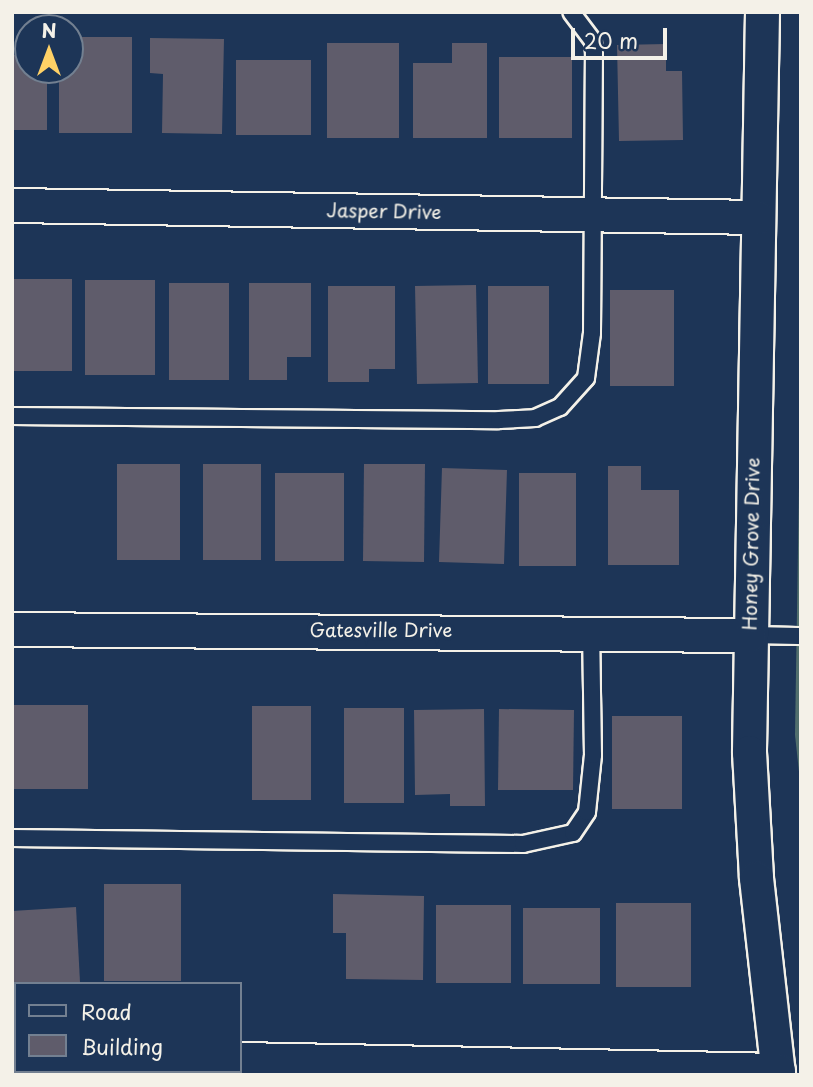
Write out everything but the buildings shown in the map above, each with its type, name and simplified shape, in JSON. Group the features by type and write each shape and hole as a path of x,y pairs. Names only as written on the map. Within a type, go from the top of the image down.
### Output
{"street":[{"name":"Honey Grove Drive","path":"762,12 749,752 756,878 778,1072"},
{"name":"Jasper Drive","path":"12,205 757,217"},
{"name":"Gatesville Drive","path":"12,629 591,631 749,635"},
{"path":"242,1059 778,1072"}],"lane":[{"path":"12,416 535,418 560,407 576,393 591,363 593,41 571,12"},
{"path":"12,838 523,844 573,833 587,812 593,755 591,631"},
{"path":"749,635 801,636"}],"green space":[{"path":"801,363 801,790 795,735"}]}
